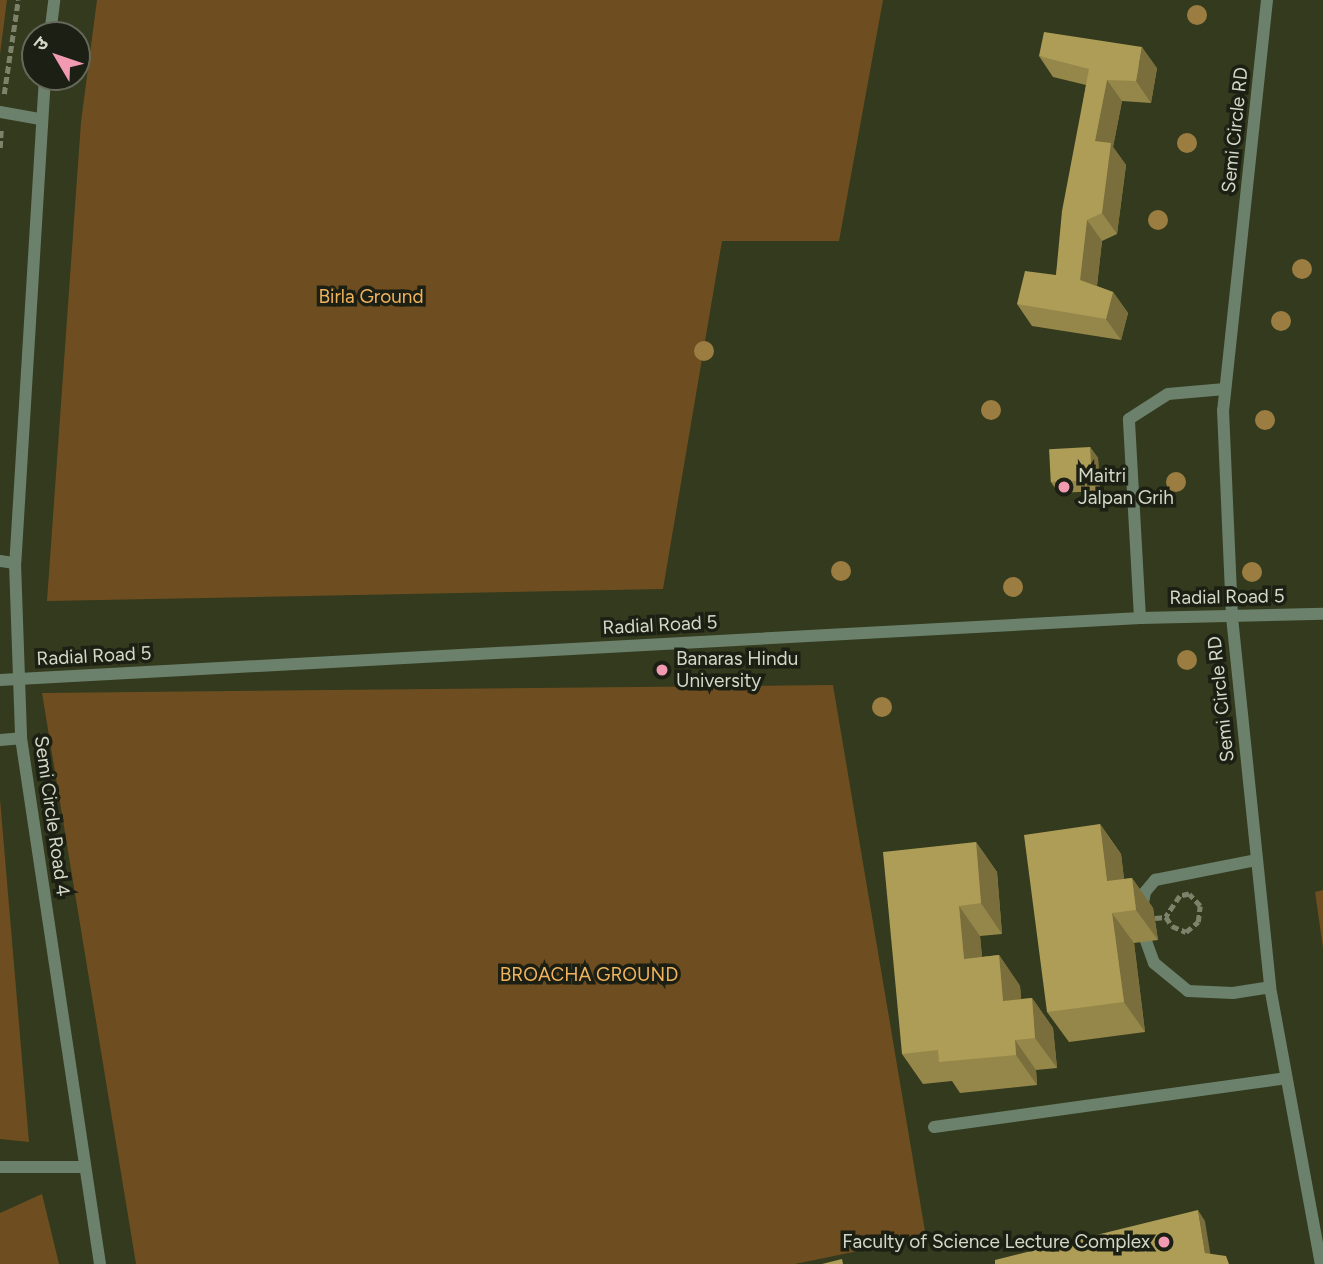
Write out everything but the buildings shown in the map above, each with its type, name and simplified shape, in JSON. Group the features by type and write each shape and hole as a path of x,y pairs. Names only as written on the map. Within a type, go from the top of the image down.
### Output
{"lane":[{"path":"52,21 54,0"},
{"name":"Semi Circle RD","path":"1267,0 1225,389 1232,617 1270,987 1321,1264"},
{"name":"Semi Circle Road 4","path":"43,91 15,563 21,738 82,1167 100,1264"},
{"path":"1,112 40,119"},
{"path":"1140,618 1129,419 1168,394 1225,389"},
{"path":"0,561 15,563"},
{"name":"Radial Road 5","path":"0,680 1140,618 1323,614"},
{"path":"0,740 21,738"},
{"path":"1142,910 1145,892 1155,880 1257,860"},
{"path":"1146,941 1154,963 1188,991 1233,993 1270,987"},
{"path":"934,1127 1286,1078"},
{"path":"0,1167 82,1167"}],"path":[{"path":"0,148 1,112 18,0"},
{"path":"1180,895 1194,897 1200,906 1198,922 1186,932 1172,926 1166,917 1180,895"},
{"path":"1155,918 1166,917"}],"green space":[{"path":"0,0 7,0 0,54"},
{"name":"Birla Ground","path":"97,0 883,0 839,241 722,241 663,589 47,601 81,122 85,91 91,91 91,46"},
{"name":"BROACHA GROUND","path":"833,685 926,1237 795,1264 136,1264 42,693"},
{"path":"0,799 29,1142 0,1139"},
{"path":"1323,890 1323,948 1315,892"},
{"path":"42,1194 59,1264 0,1264 0,1213"}],"place":[{"name":"Maitri Jalpan Grih","path":"1064,487"},
{"name":"Banaras Hindu University","path":"662,670"},
{"name":"Faculty of Science Lecture Complex","path":"1164,1242"}]}
